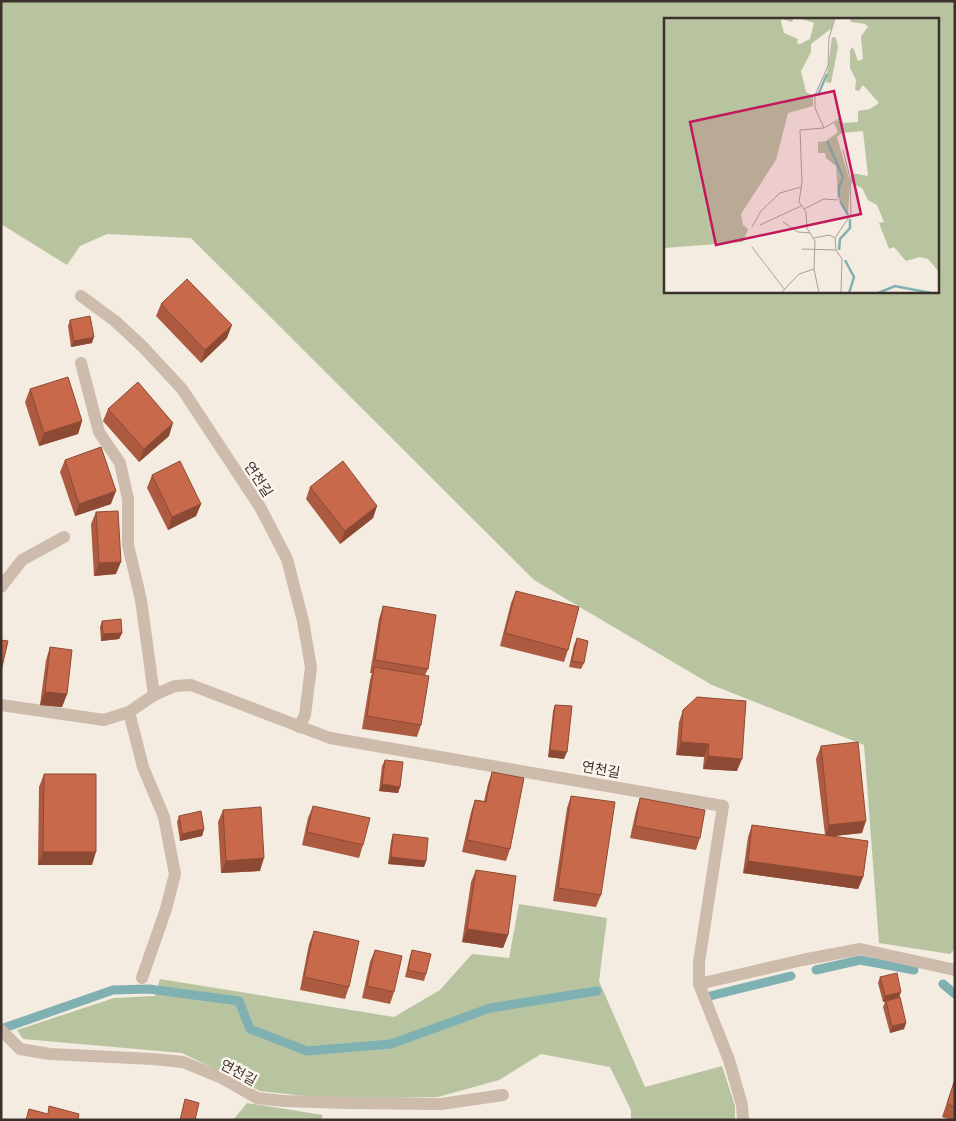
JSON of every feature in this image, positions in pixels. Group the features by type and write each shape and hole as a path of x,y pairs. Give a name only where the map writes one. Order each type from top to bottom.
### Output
{"street":[{"name":"연천길","path":"82,296 115,321 182,389 260,507 287,560 303,621 311,667 304,715 299,727"},
{"path":"81,363 99,432 120,463 128,500 128,545 141,600 154,694"},
{"path":"1,587 22,560 64,536"},
{"name":"연천길","path":"1,705 104,720 128,712 154,694 175,686 191,686 330,738 723,806 699,962 699,984 729,1060 742,1105 743,1120"},
{"path":"128,712 143,768 164,817 174,874 166,910 142,978"},
{"path":"699,984 802,960 860,949 955,970"},
{"name":"연천길","path":"5,1034 20,1049 50,1054 183,1062 222,1078 257,1098 338,1103 441,1104 502,1095"}],"green space":[{"path":"1,1 955,1 955,949 950,954 879,943 864,745 712,685 534,580 191,238 107,234 80,246 67,265 1,224"},
{"path":"519,904 607,918 599,981 645,1087 722,1066 735,1106 735,1120 631,1120 631,1110 610,1067 541,1054 499,1080 438,1097 332,1099 260,1091 182,1053 23,1039 17,1030 114,998 155,996 160,979 394,1017 440,990 472,954 509,958"},
{"path":"247,1103 323,1115 321,1120 233,1120"}],"building":[{"path":"187,279 232,325 205,350 161,304"},
{"path":"90,316 94,337 74,341 70,320"},
{"path":"68,377 82,421 44,433 30,389"},
{"path":"138,382 173,423 144,449 108,409"},
{"path":"101,447 116,491 79,504 65,460"},
{"path":"180,461 201,504 172,517 152,475"},
{"path":"343,461 377,506 345,531 310,487"},
{"path":"118,511 121,562 99,563 96,512"},
{"path":"516,591 579,607 568,650 505,633"},
{"path":"383,606 436,615 428,669 375,660"},
{"path":"121,619 122,633 103,634 102,621"},
{"path":"577,638 588,641 584,663 572,661"},
{"path":"1,640 8,641 1,671"},
{"path":"50,647 72,650 67,694 45,692"},
{"path":"374,667 429,676 421,725 367,716"},
{"path":"697,697 746,701 742,759 708,756 709,744 681,742 683,710"},
{"path":"555,705 572,706 567,752 550,750"},
{"path":"858,742 866,821 829,825 821,746"},
{"path":"385,760 403,762 400,787 382,784"},
{"path":"492,772 524,778 510,849 467,840 475,800 486,802"},
{"path":"44,774 96,774 96,852 43,852"},
{"path":"571,796 615,802 601,895 558,888"},
{"path":"640,798 705,810 700,838 635,826"},
{"path":"313,806 370,818 363,845 307,832"},
{"path":"261,807 264,858 226,861 223,810"},
{"path":"201,811 204,829 182,834 179,816"},
{"path":"752,825 868,841 863,877 748,861"},
{"path":"393,834 428,838 426,861 391,857"},
{"path":"476,870 516,876 508,935 467,929"},
{"path":"314,931 359,941 349,987 304,977"},
{"path":"375,950 402,956 394,992 367,986"},
{"path":"412,950 431,954 426,974 408,970"},
{"path":"897,973 901,992 885,996 880,977"},
{"path":"900,997 906,1023 892,1026 886,1001"},
{"path":"955,1079 955,1107 947,1104"},
{"path":"185,1099 199,1103 195,1120 180,1120"},
{"path":"49,1106 79,1114 78,1120 26,1120 29,1109 48,1114"}],"waterway":[{"path":"816,970 860,960 914,970"},
{"path":"710,996 791,976"},
{"path":"943,984 955,994"},
{"path":"1,1029 113,990 149,989 239,1001 250,1029 307,1051 391,1044 490,1008 597,991"}]}
